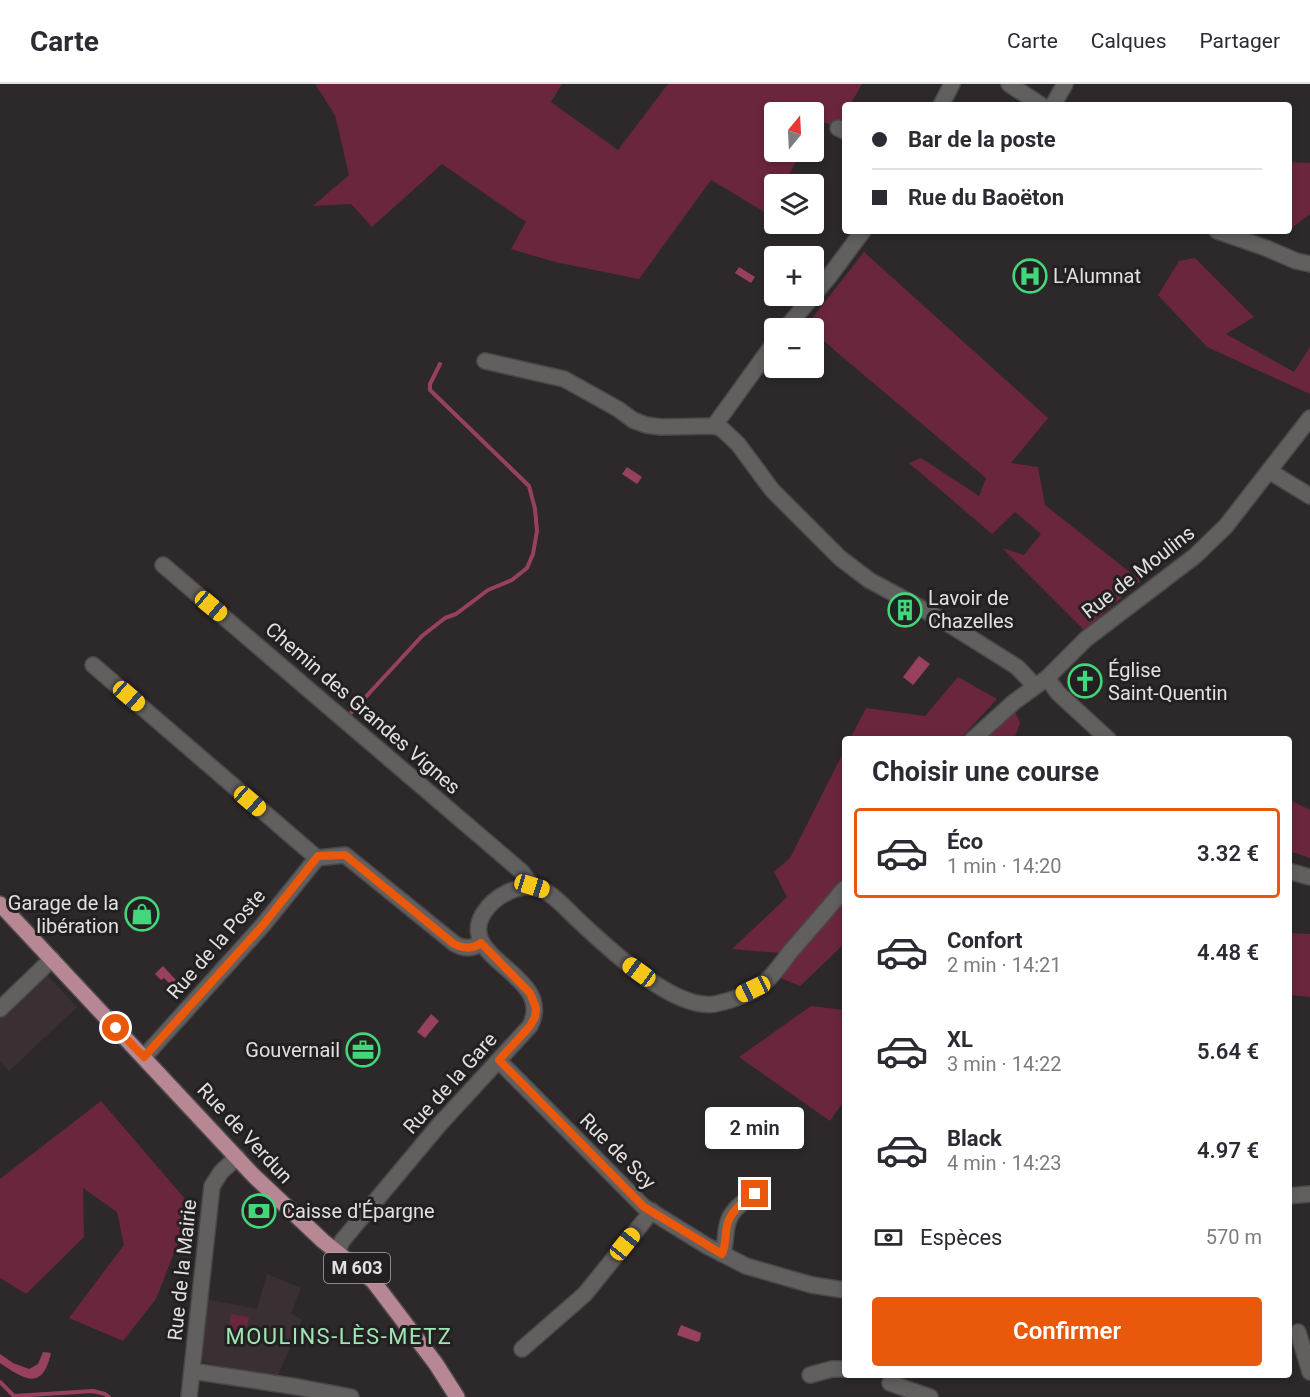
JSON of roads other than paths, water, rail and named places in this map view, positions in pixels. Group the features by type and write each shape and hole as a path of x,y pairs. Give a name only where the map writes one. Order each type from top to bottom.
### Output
{"main road":[{"name":"M 603","path":"0,904 144,1057"},
{"name":"Rue de Verdun","path":"144,1057 273,1194 373,1281 436,1364 457,1397"}],"street":[{"path":"943,102 952,84"},
{"path":"1009,84 1036,102"},
{"path":"1055,102 1065,84"},
{"path":"794,318 861,234"},
{"path":"1226,234 1296,261 1310,264"},
{"path":"714,426 764,357"},
{"path":"485,361 564,380 618,409 633,420 646,425 714,426 722,429 738,444 772,490 840,558 869,580 939,618 1058,693 1105,736"},
{"name":"Rue de Moulins","path":"977,736 1041,682 1086,639 1196,556 1226,526 1310,418"},
{"path":"1269,471 1310,496"},
{"name":"Chemin des Grandes Vignes","path":"163,565 522,872 532,886"},
{"path":"93,665 317,858 345,855 454,944 467,948 481,943 477,926 484,912 496,899 510,891 532,886 544,890 621,958 674,995 693,1003 713,1005 731,1000 765,982 842,891"},
{"name":"Rue de la Poste","path":"144,1057 263,925 317,858"},
{"name":"Rue de la Gare","path":"337,1252 342,1241 432,1132 530,1026 535,1017 536,1008 530,993 481,943"},
{"path":"0,1009 52,959"},
{"name":"Rue de Scy","path":"499,1060 636,1200 652,1212 585,1294 522,1349"},
{"name":"Rue de la Mairie","path":"189,1397 212,1186 221,1172 237,1157"},
{"path":"722,1254 725,1247 727,1223 739,1204 755,1194"},
{"path":"1292,1196 1310,1194"},
{"path":"652,1212 746,1266 803,1282 842,1290"},
{"path":"1299,1331 1310,1372"},
{"path":"810,1375 832,1369 842,1369"},
{"path":"192,1371 276,1390 351,1397"},
{"path":"889,1382 930,1397"}],"waterway":[{"path":"349,715 422,636 488,590 512,580 527,568 533,554 537,531 535,509 529,486 430,390 430,384 440,364"},
{"path":"0,1382 14,1396 93,1391 109,1397"}],"place":[{"name":"L'Alumnat","path":"1030,276"},
{"name":"Lavoir de Chazelles","path":"905,610"},
{"name":"Église Saint-Quentin","path":"1085,681"},
{"name":"Garage de la libération","path":"142,914"},
{"name":"Gouvernail","path":"363,1050"},
{"name":"Caisse d'Épargne","path":"259,1211"}],"district":[{"name":"MOULINS-LÈS-METZ","path":"339,1336"}]}
